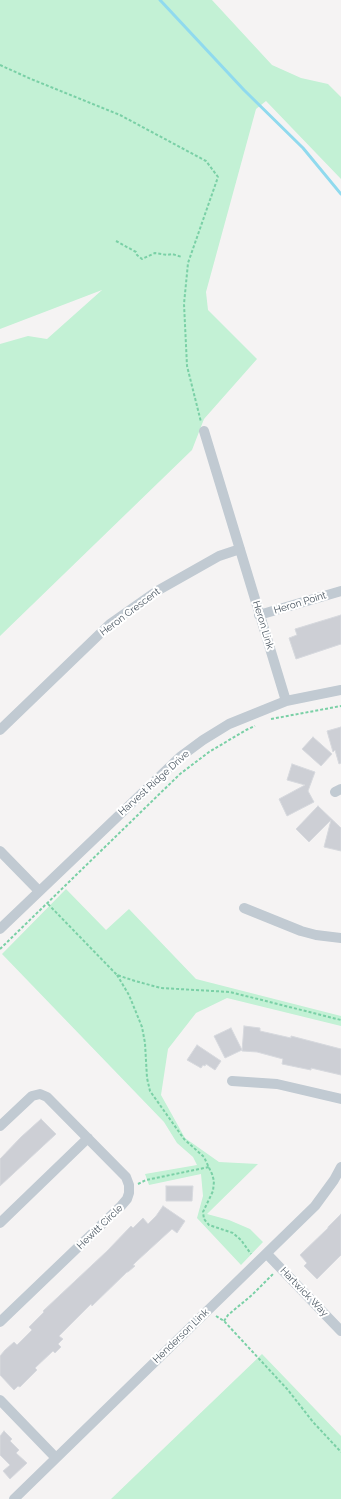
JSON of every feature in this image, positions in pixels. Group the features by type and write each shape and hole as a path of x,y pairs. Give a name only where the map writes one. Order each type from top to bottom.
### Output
{"street":[{"name":"Heron Link","path":"204,431 286,701"},
{"name":"Heron Crescent","path":"0,730 110,624 157,591 219,556 240,549"},
{"name":"Heron Point","path":"260,615 341,590"},
{"name":"Harvest Ridge Drive","path":"0,929 180,757 203,740 229,724 286,701 341,690"},
{"path":"0,851 39,891"},
{"path":"244,908 301,931 316,935 341,938"},
{"path":"232,1081 278,1084 341,1099"},
{"path":"0,1126 32,1096 40,1094 48,1097 126,1177 129,1188"},
{"path":"0,1223 88,1138"},
{"name":"Henderson Link","path":"14,1499 315,1206 334,1180 341,1167"},
{"name":"Hewitt Circle","path":"0,1322 121,1206 127,1199 129,1188"},
{"name":"Hartwick Way","path":"267,1254 341,1331"},
{"path":"0,1400 56,1458"}],"path":[{"path":"0,65 120,115 206,161 218,177 188,263 184,304 187,366 204,431"},
{"path":"116,240 136,252 142,259 155,253 167,255 172,254 182,257"},
{"path":"266,721 272,718 341,706"},
{"path":"0,949 180,774 209,752 259,724"},
{"path":"47,903 117,975 132,1002 142,1027 145,1044 147,1078 150,1091 184,1139 204,1157 209,1167 214,1181 214,1186 203,1212 204,1218 209,1225 233,1233 241,1240 252,1255"},
{"path":"117,975 135,982 161,988 230,992 341,1020"},
{"path":"129,1188 146,1180 209,1167"},
{"path":"224,1321 233,1310 252,1295 274,1273"},
{"path":"206,1312 224,1321 288,1390 313,1422 341,1452"}],"green space":[{"path":"0,0 212,0 272,65 301,78 328,84 341,97 341,179 266,101 256,109 206,292 208,310 257,359 204,419 192,450 0,636 0,344 28,336 47,339 102,290 0,329"},
{"path":"66,889 106,930 129,909 196,979 341,1016 341,1026 227,998 196,1013 168,1049 161,1095 185,1138 219,1162 258,1164 207,1214 229,1220 250,1229 263,1242 241,1265 197,1218 203,1196 201,1174 149,1185 145,1174 197,1165 193,1157 177,1143 164,1122 2,954"},
{"path":"262,1354 341,1436 341,1499 111,1499"}],"building":[{"path":"341,615 341,644 296,659 289,638 297,635 295,629"},
{"path":"341,727 341,763 339,764 335,750 333,752 327,731"},
{"path":"313,737 332,754 321,766 302,749"},
{"path":"292,764 315,772 308,791 314,802 287,816 279,799 305,785 287,780"},
{"path":"318,806 341,828 341,851 324,847 331,820 309,842 296,829"},
{"path":"244,1026 260,1028 260,1031 291,1038 291,1036 341,1049 341,1075 311,1068 311,1070 282,1064 283,1059 257,1052 242,1051"},
{"path":"231,1028 242,1050 225,1058 214,1036"},
{"path":"197,1045 221,1061 215,1070 206,1064 201,1068 187,1060"},
{"path":"41,1119 56,1134 0,1186 0,1159"},
{"path":"166,1186 193,1186 192,1201 166,1201"},
{"path":"163,1206 185,1221 177,1233 172,1229 137,1261 133,1265 135,1266 92,1306 91,1304 59,1336 63,1339 58,1344 61,1347 55,1353 53,1351 35,1368 37,1370 20,1387 18,1386 14,1390 0,1375 0,1356 14,1342 17,1345 32,1330 29,1327 44,1312 43,1311 107,1251 131,1226 133,1228 143,1218 148,1224"},
{"path":"341,1214 341,1255 317,1279 304,1266 307,1263 300,1255"},
{"path":"4,1431 12,1439 10,1441 19,1450 16,1453 27,1463 10,1479 3,1471 10,1465 0,1455 0,1436"}],"waterway":[{"path":"160,0 244,90 303,148 341,194"}]}
